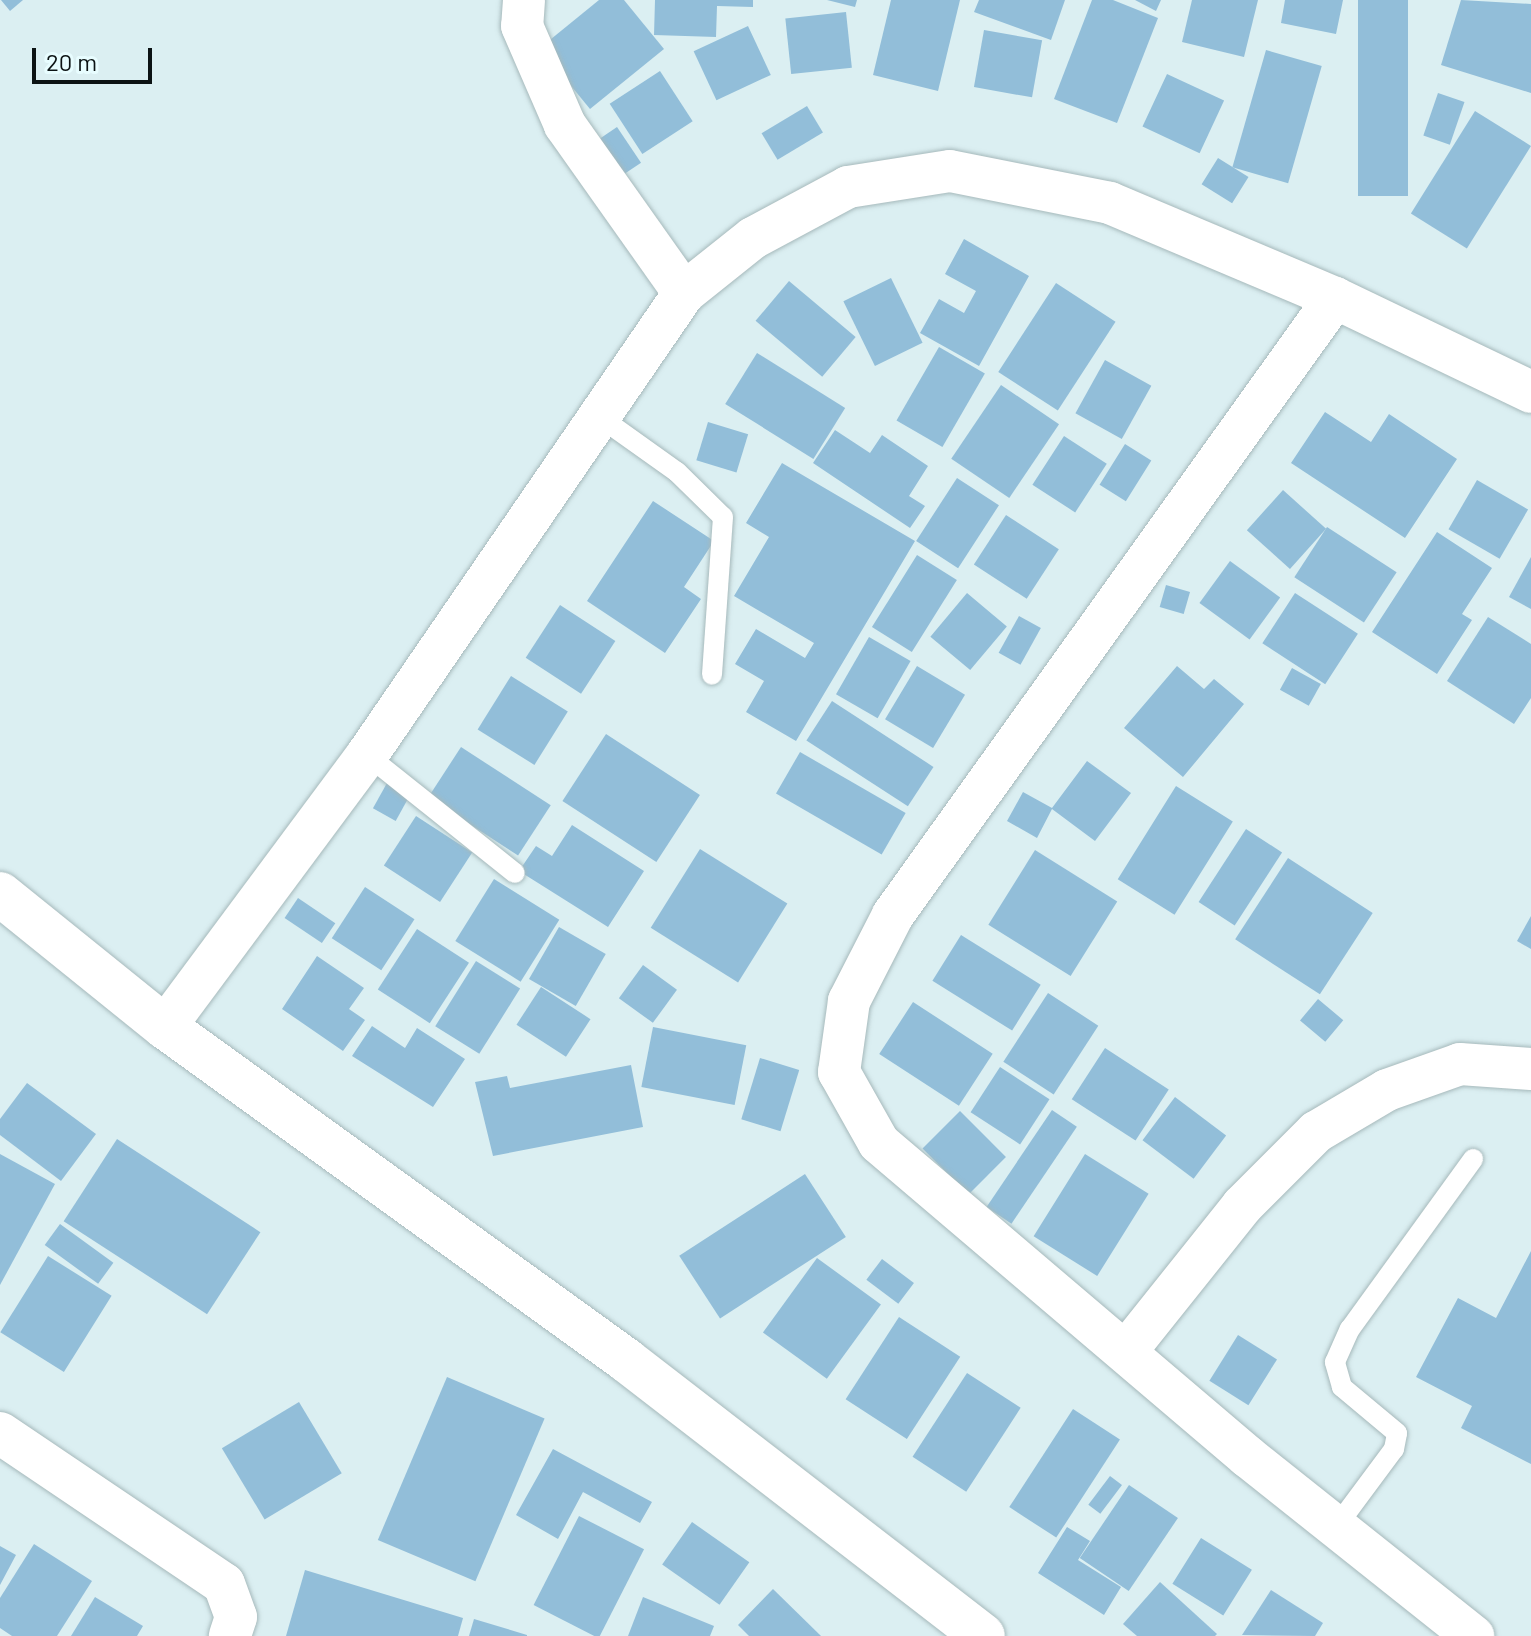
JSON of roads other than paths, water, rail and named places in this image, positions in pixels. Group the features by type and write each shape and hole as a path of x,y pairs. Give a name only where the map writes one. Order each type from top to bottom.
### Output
{"main road":[{"path":"0,894 165,1027 626,1360 983,1636"}],"street":[{"path":"524,0 522,26 565,125 684,293"},
{"path":"165,1027 367,755 597,415 684,293 753,238 848,187 950,171 1110,203 1335,298 1531,392"},
{"path":"1335,298 893,915 849,1001 839,1072 879,1143 1128,1349 1336,1527 1473,1636"},
{"path":"1128,1349 1242,1206 1316,1132 1387,1090 1460,1064 1531,1069"},
{"path":"0,1433 224,1584 236,1617 230,1636"}],"lane":[{"path":"597,415 677,472 723,517 712,675"},
{"path":"367,755 515,873"},
{"path":"1336,1527 1394,1449 1397,1433 1342,1387 1335,1362 1350,1329 1473,1159"}]}
